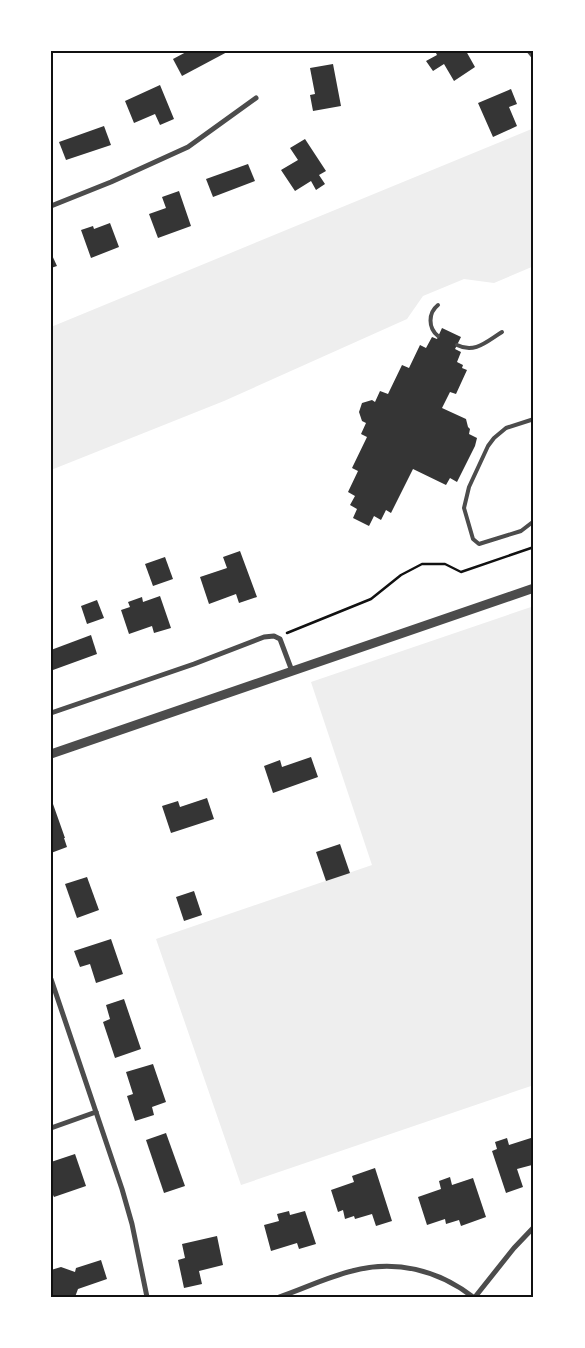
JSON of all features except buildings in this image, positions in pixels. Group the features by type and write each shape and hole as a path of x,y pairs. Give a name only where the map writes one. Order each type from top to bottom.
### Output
{"street":[{"path":"529,51 534,57"},
{"path":"51,206 111,182 188,147 256,98"},
{"path":"51,754 534,588"},
{"path":"51,713 194,664 264,637 280,639 292,672"},
{"path":"51,979 132,1224 147,1297"},
{"path":"51,1128 96,1112"},
{"path":"279,1297 351,1271 373,1266 392,1266 416,1269 439,1277 458,1286 474,1297 514,1248 534,1227"}],"lane":[{"path":"438,305 433,311 430,324 434,333 438,336"},
{"path":"457,345 466,349 474,348 502,332"},
{"path":"534,419 506,428 494,438 488,446 466,495 464,508 473,539 479,544 521,531 534,521"}],"path":[{"path":"276,637 370,599 401,575 422,564 445,564 462,572 534,547"}],"shaded area":[{"path":"534,128 534,266 494,283 464,279 423,296 407,319 224,401 51,470 51,327"},
{"path":"534,606 534,1085 241,1185 156,939 372,865 311,682"}]}
